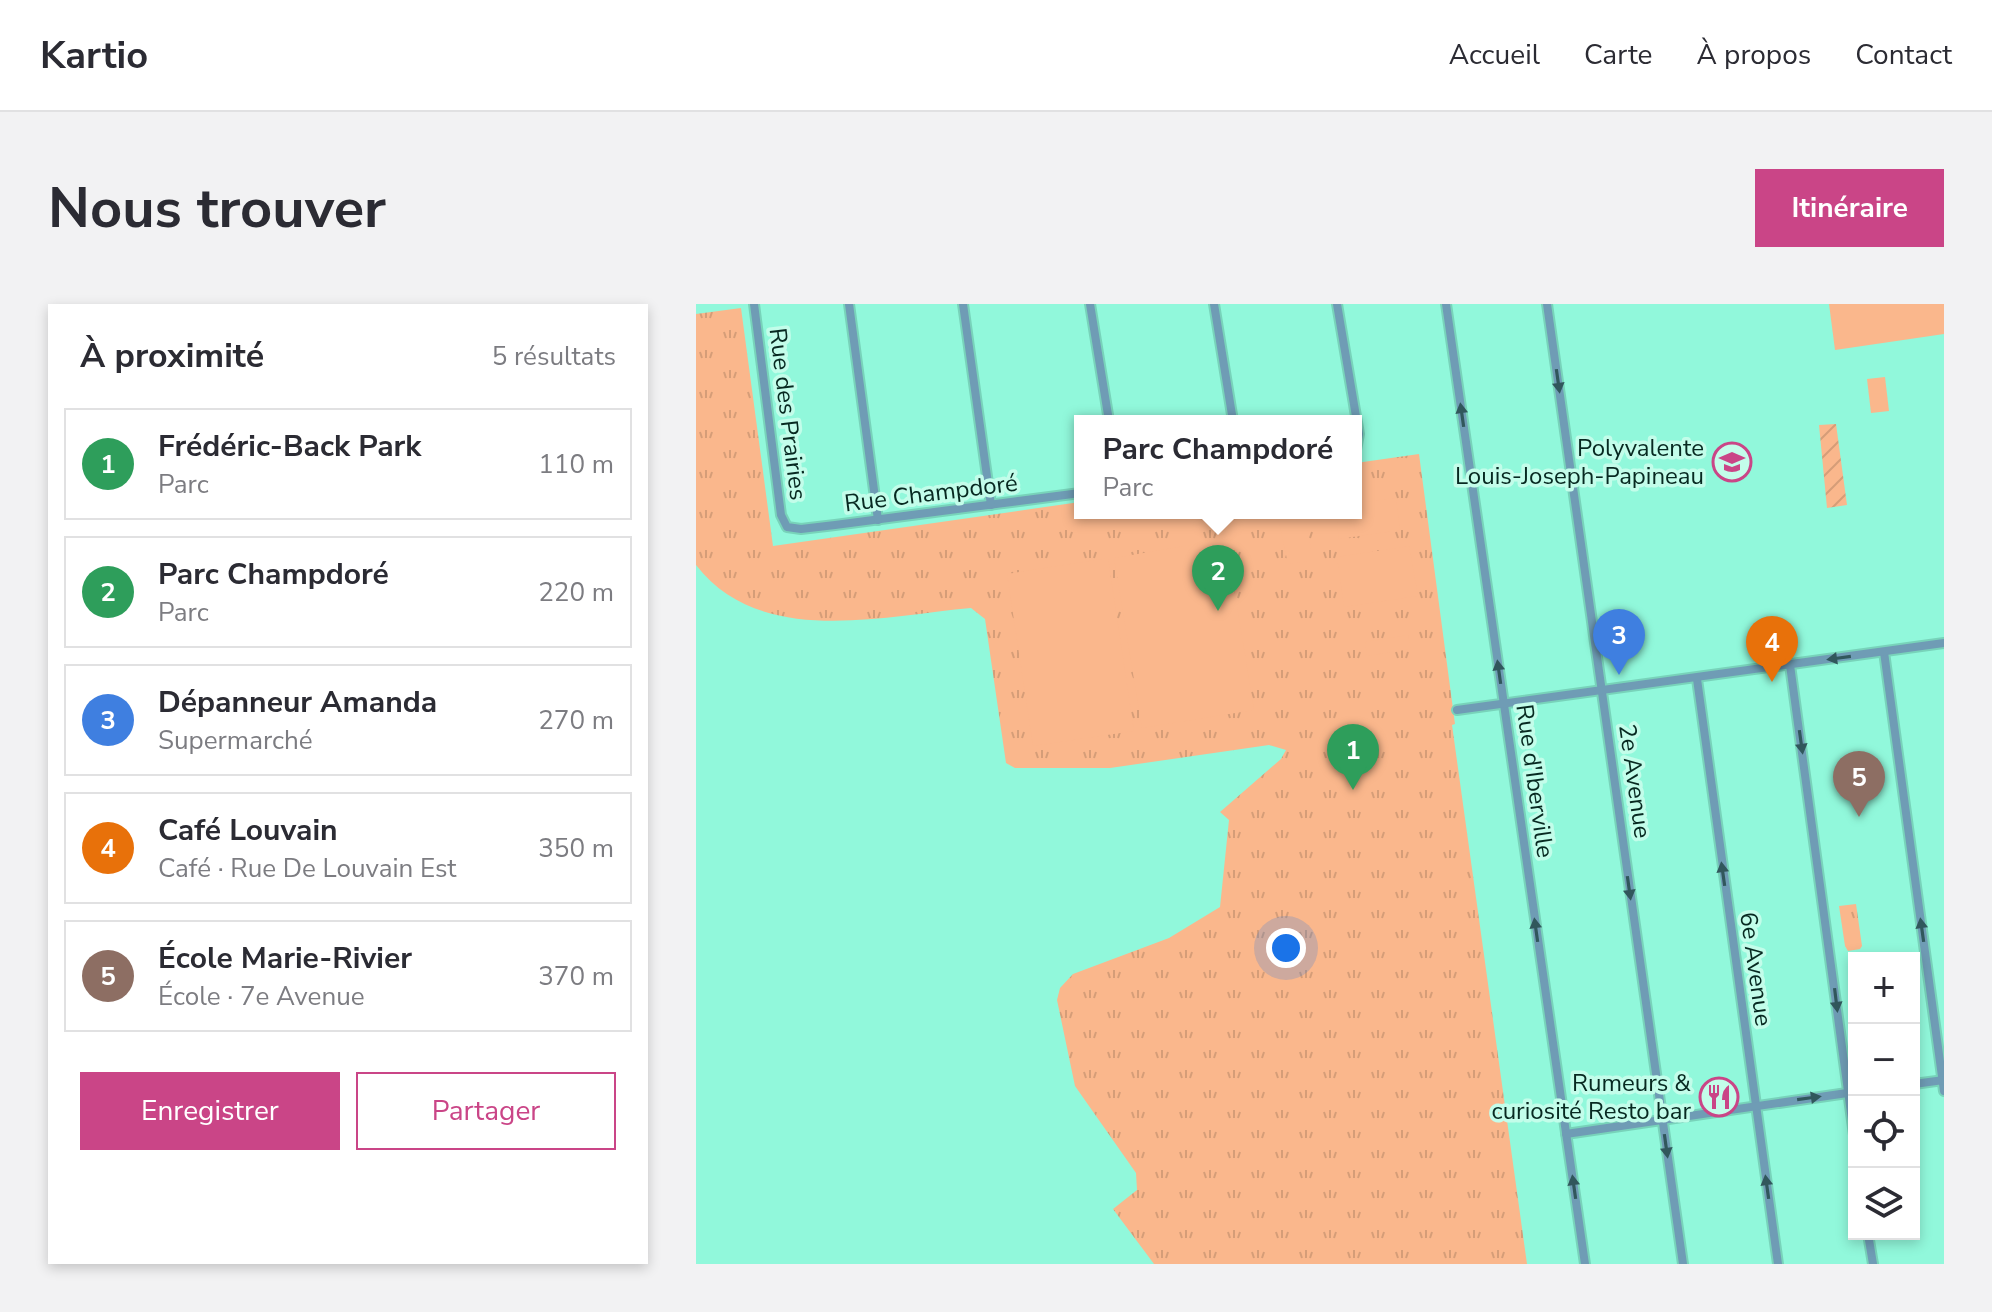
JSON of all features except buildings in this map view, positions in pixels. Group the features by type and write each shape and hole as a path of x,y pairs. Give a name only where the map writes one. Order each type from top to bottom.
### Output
{"street":[{"name":"Rue des Prairies","path":"754,304 781,515 787,527"},
{"path":"849,304 878,520"},
{"path":"963,304 991,505"},
{"path":"1090,304 1108,415"},
{"path":"1214,304 1232,415"},
{"path":"1340,304 1356,415"},
{"name":"Rue d'Iberville","path":"1446,304 1585,1264"},
{"name":"2e Avenue","path":"1547,304 1683,1264"},
{"name":"Rue Champdoré","path":"787,527 801,529 1074,494"},
{"path":"1457,710 1944,643"},
{"path":"1884,652 1944,1091"},
{"path":"1790,665 1848,1071"},
{"name":"6e Avenue","path":"1697,679 1778,1264"},
{"path":"1920,1083 1943,1080"},
{"path":"1566,1134 1848,1092"},
{"path":"1869,1240 1873,1264"}],"green space":[{"path":"1829,304 1944,304 1944,334 1835,350"},
{"path":"741,308 773,546 1074,503 1074,519 1362,519 1362,462 1419,454 1455,724 1452,725 1527,1264 1154,1264 1113,1209 1137,1190 1136,1173 1075,1086 1057,1000 1060,988 1073,974 1169,938 1220,907 1229,820 1220,812 1281,759 1286,750 1269,745 1110,768 1015,768 1006,763 985,619 971,608 824,621 788,617 753,608 723,591 696,565 696,314"},
{"path":"1885,377 1889,411 1871,413 1867,379"},
{"path":"1836,424 1847,505 1827,508 1819,425"},
{"path":"1396,498 1400,530 1339,539 1337,519 1362,519 1362,502"},
{"path":"1278,519 1306,519 1311,549 1309,561 1288,564"},
{"path":"1226,539 1254,710 1142,728 1114,558"},
{"path":"1409,546 1418,596 1344,607 1337,557"},
{"path":"1108,558 1134,731 1033,746 1007,574"},
{"path":"1408,635 1411,649 1367,656 1365,642"},
{"path":"1856,904 1862,946 1848,951 1839,906"}],"place":[{"name":"Polyvalente Louis-Joseph-Papineau","path":"1732,462"},
{"name":"Parc Champdoré","path":"1218,611"},
{"name":"Dépanneur Amanda","path":"1619,675"},
{"name":"Café Louvain","path":"1772,682"},
{"name":"Frédéric-Back Park","path":"1353,790"},
{"name":"École Marie-Rivier","path":"1859,817"},
{"name":"Rumeurs & curiosité Resto bar","path":"1719,1097"}]}
